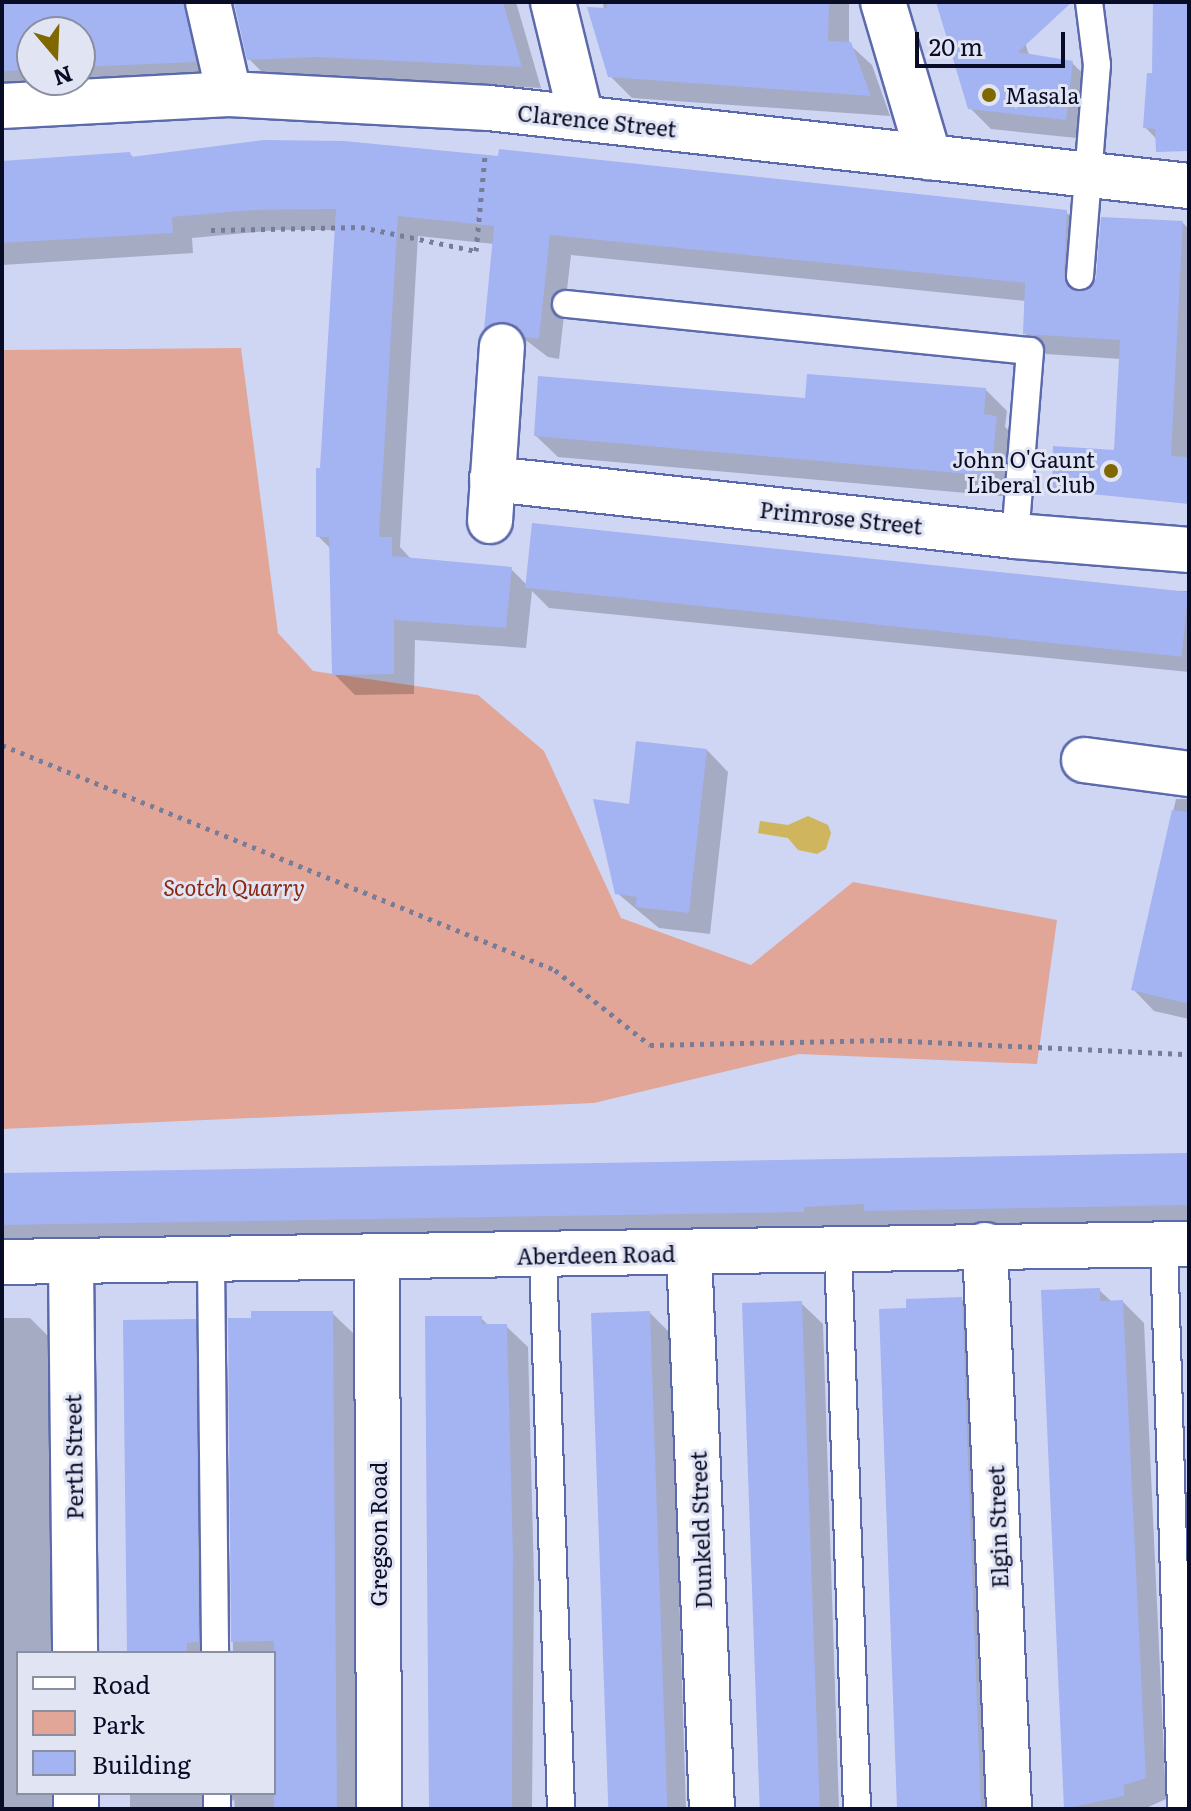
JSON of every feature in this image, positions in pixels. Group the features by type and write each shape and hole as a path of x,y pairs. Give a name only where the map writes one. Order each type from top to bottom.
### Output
{"street":[{"path":"208,2 229,94"},
{"path":"553,2 581,117"},
{"path":"883,2 929,157"},
{"name":"Clarence Street","path":"2,106 229,94 489,108 1189,186"},
{"name":"Primrose Street","path":"502,346 491,500 1189,550"},
{"path":"1084,760 1189,774"},
{"name":"Aberdeen Road","path":"2,1262 1176,1244"},
{"name":"Elgin Street","path":"985,1245 1009,1809"},
{"name":"Dunkeld Street","path":"689,1252 712,1809"},
{"name":"Gregson Road","path":"377,1258 379,1809"},
{"name":"Perth Street","path":"71,1262 75,1651"}],"lane":[{"path":"1080,276 1085,176 1097,65 1089,2"},
{"path":"566,304 1030,351 1015,536"},
{"path":"1176,1244 1181,1809"},
{"path":"838,1248 857,1809"},
{"path":"543,1255 561,1809"},
{"path":"211,1261 215,1651"}],"path":[{"path":"211,230 361,227 476,251 489,108"},
{"path":"2,745 555,970 650,1045 888,1040 1189,1054"}],"green space":[{"name":"Scotch Quarry","path":"241,348 278,633 313,671 478,695 544,751 621,918 751,965 853,882 1057,920 1037,1064 799,1054 594,1103 2,1129 2,350"}],"shaded area":[{"path":"808,816 828,825 831,833 826,849 817,854 798,850 788,838 758,833 760,821 788,825"}],"building":[{"path":"2,2 184,2 196,62 96,66 96,16 16,16 16,71 2,71"},
{"path":"234,2 503,2 522,67 317,57 247,60"},
{"path":"607,2 829,2 828,41 851,42 871,96 608,77 587,7 607,8"},
{"path":"936,2 1072,2 1018,52 1073,61 1066,120 968,109"},
{"path":"1153,2 1189,2 1189,151 1156,152 1155,129 1143,128 1147,73 1152,73"},
{"path":"263,140 344,141 498,156 499,149 1067,210 1064,276 1066,284 1078,292 1088,290 1096,278 1101,217 1183,221 1171,456 1189,457 1189,504 1052,490 1053,446 1114,450 1120,340 1023,334 1025,283 550,235 539,339 525,337 517,326 504,321 492,323 484,330 494,226 398,216 379,537 392,537 392,556 512,567 506,628 394,620 394,674 332,675 329,537 316,537 316,468 320,468 336,209 255,210 172,217 173,233 2,243 2,161 130,152 131,157"},
{"path":"807,374 986,388 984,414 997,416 991,476 534,436 538,376 805,398"},
{"path":"532,523 1188,592 1182,657 525,588"},
{"path":"636,741 707,749 689,913 635,907 637,897 615,894 593,799 629,804"},
{"path":"1172,810 1189,812 1189,1004 1131,990"},
{"path":"1189,1153 1189,1205 864,1211 864,1204 804,1207 804,1212 2,1225 2,1173"},
{"path":"1100,1288 1100,1301 1123,1300 1146,1778 1124,1785 1124,1796 1064,1809 1041,1290"},
{"path":"962,1297 981,1809 897,1808 879,1309 906,1308 906,1299"},
{"path":"802,1301 820,1809 760,1809 742,1303"},
{"path":"251,1311 333,1311 337,1809 274,1809 274,1641 231,1642 228,1318 251,1318"},
{"path":"650,1311 667,1809 608,1809 591,1313"},
{"path":"425,1316 482,1316 482,1324 507,1324 513,1555 512,1809 429,1809"},
{"path":"196,1319 199,1642 187,1643 187,1651 127,1651 123,1320"}],"place":[{"name":"Masala","path":"989,95"},
{"name":"John O'Gaunt Liberal Club","path":"1111,471"}]}
